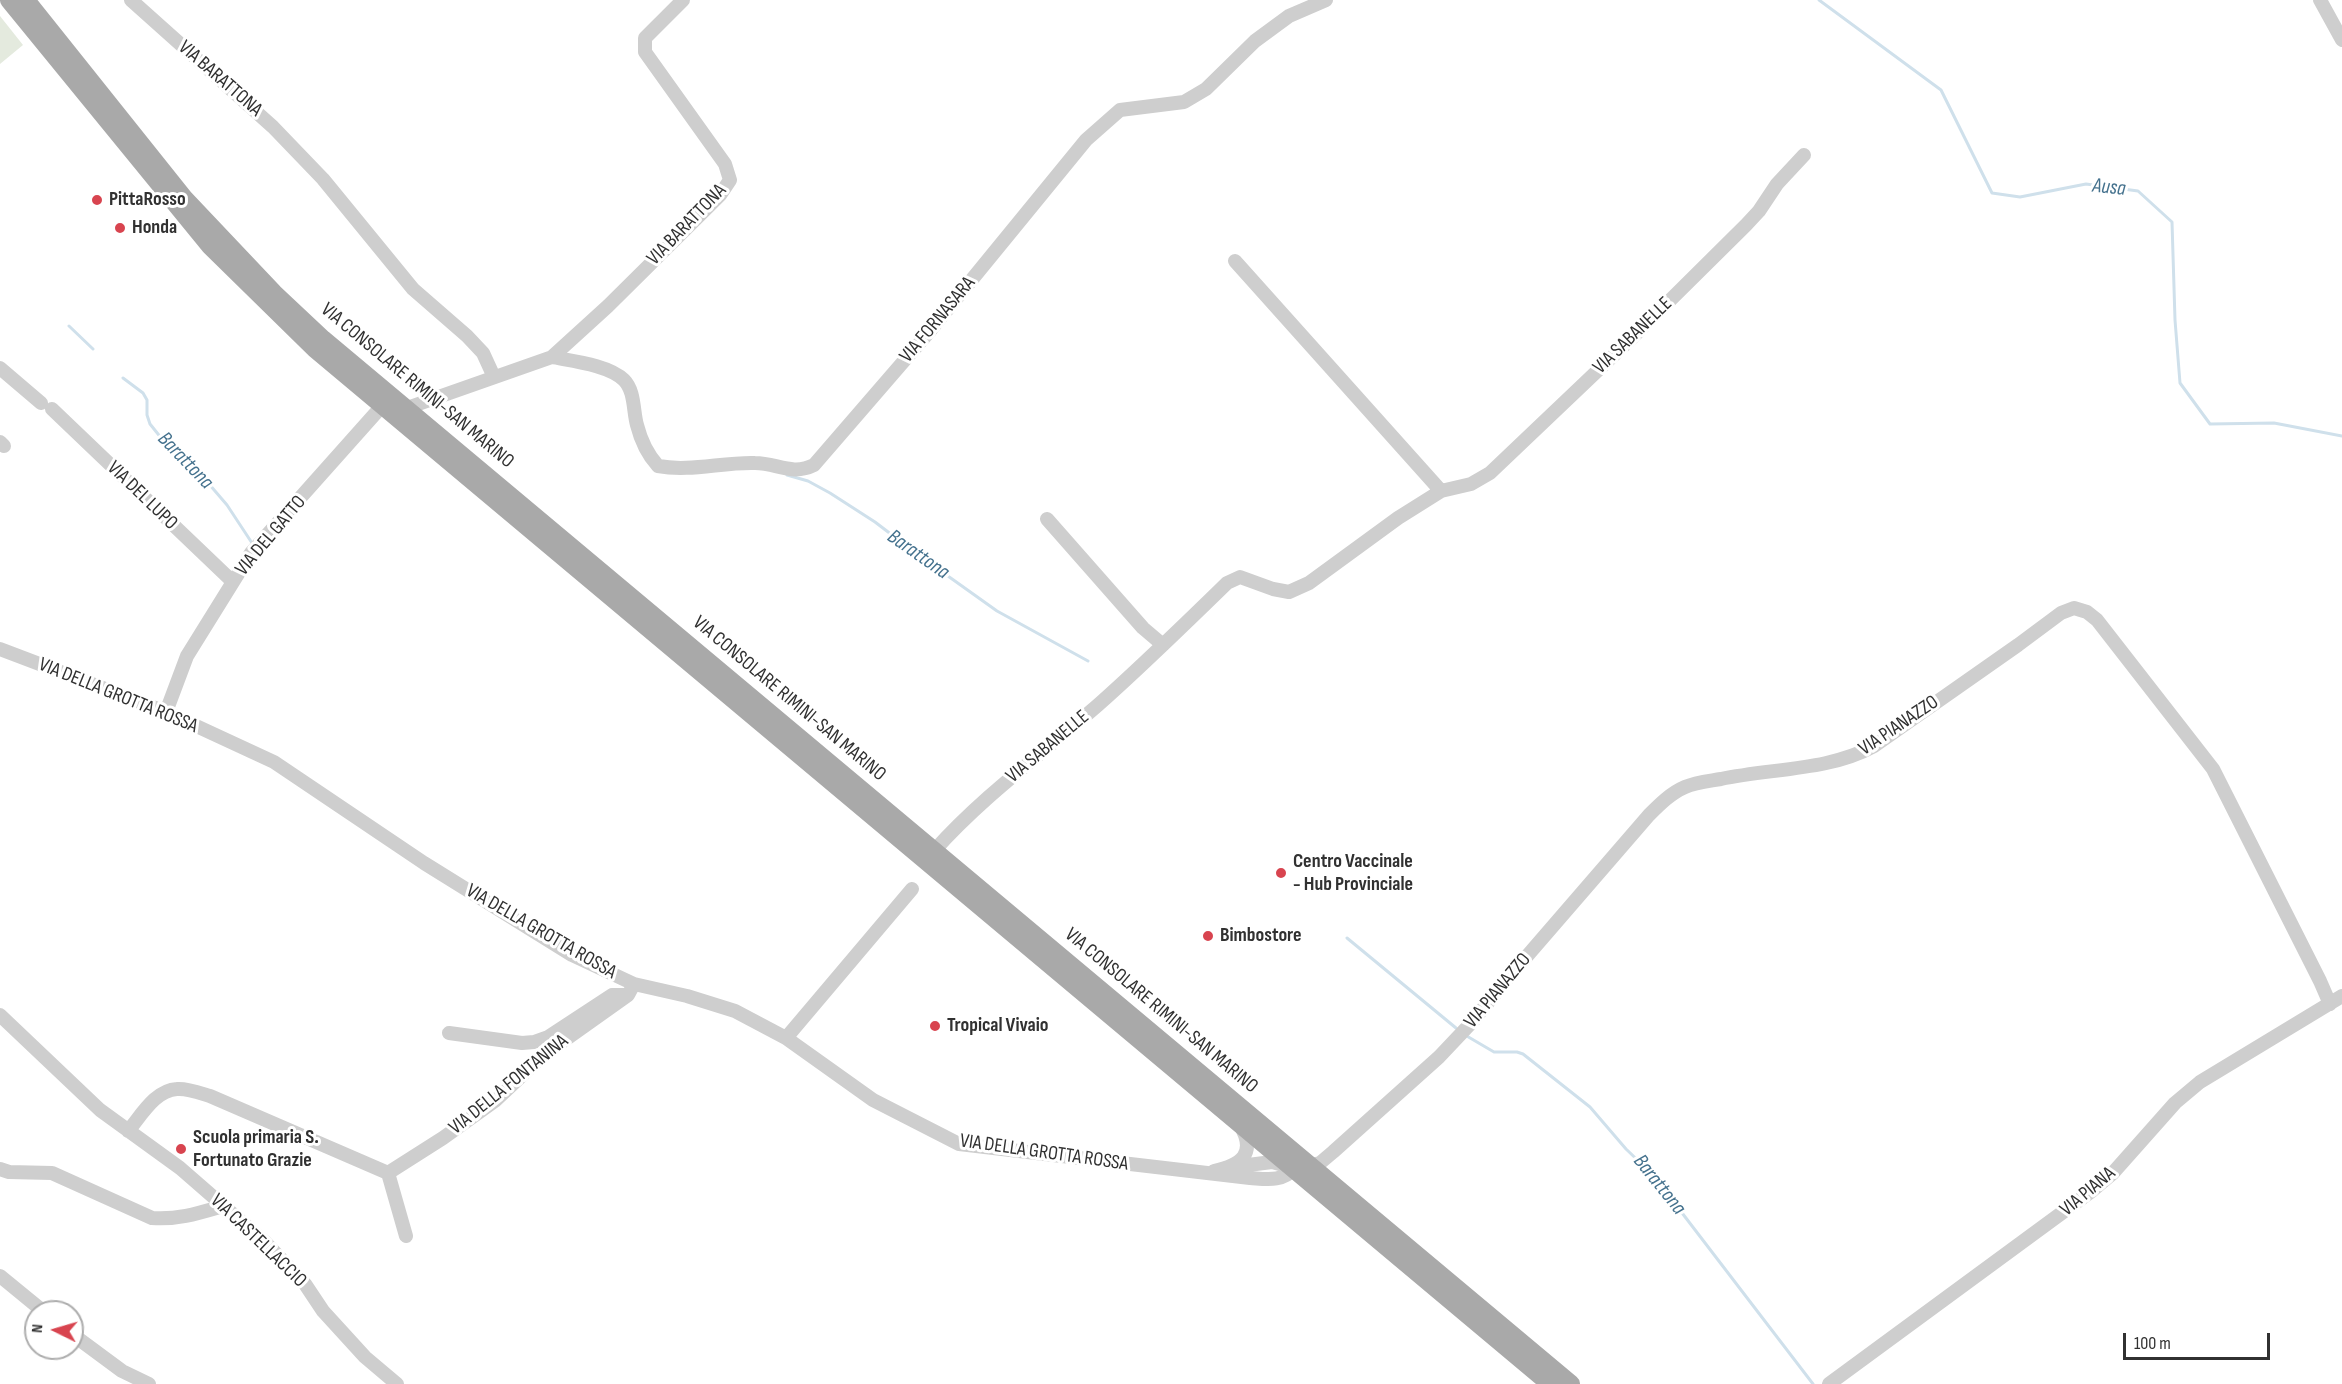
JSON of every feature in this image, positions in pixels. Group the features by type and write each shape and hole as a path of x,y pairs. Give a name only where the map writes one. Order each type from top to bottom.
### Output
{"main road":[{"name":"VIA CONSOLARE RIMINI-SAN MARINO","path":"9,0 176,208 210,246 315,350 1238,1122 1303,1168 1571,1384"},
{"name":"VIA CONSOLARE RIMINI-SAN MARINO","path":"26,0 178,190 274,293 323,339 934,851 1550,1384"}],"street":[{"name":"VIA BARATTONA","path":"131,0 273,127 323,179 413,289 483,353 494,377"},
{"name":"VIA BARATTONA","path":"407,408 552,357 624,291 720,195 730,180 725,164 645,52 645,38 683,0"},
{"name":"VIA FORNASARA","path":"552,357 605,369 624,380 633,401 636,423 646,453 658,466 676,469 756,462 803,470 814,465 929,333 1086,140 1120,110 1184,102 1206,89 1255,41 1289,16 1326,0"},
{"path":"2320,0 2342,40"},
{"name":"VIA SABANELLE","path":"934,851 994,792 1098,705 1227,583 1240,577 1250,579 1273,590 1289,592 1309,583 1398,518 1441,491 1471,484 1490,473 1746,225 1777,184 1804,155"},
{"path":"1235,261 1441,491"},
{"name":"VIA DEL LUPO","path":"0,368 46,406 233,582"},
{"path":"382,406 407,408"},
{"name":"VIA DEL GATTO","path":"166,712 187,656 251,553 293,509 382,406"},
{"path":"1047,519 1143,628 1163,645"},
{"name":"VIA PIANAZZO","path":"1303,1168 1333,1152 1439,1057 1465,1030 1649,815 1670,795 1698,783 1829,762 1857,755 1874,746 2061,613 2073,608 2087,612 2097,620 2213,769 2330,1004"},
{"name":"VIA DELLA GROTTA ROSSA","path":"0,649 166,712 274,762 424,863 533,932 631,990 687,996 735,1011 786,1038 873,1100 959,1144 1223,1176 1277,1179 1303,1168"},
{"path":"786,1038 912,889"},
{"name":"VIA DELLA FONTANINA","path":"449,1033 522,1043 534,1042 548,1037 612,995 631,990"},
{"name":"VIA DELLA FONTANINA","path":"388,1173 443,1138 487,1106 545,1054 631,990"},
{"name":"VIA PIANA","path":"1829,1384 2093,1190 2112,1174 2175,1103 2200,1082 2342,996"},
{"name":"VIA CASTELLACCIO","path":"0,1015 69,1082 128,1131 180,1168 265,1242 305,1284 323,1311 364,1357 397,1384"},
{"path":"128,1131 158,1096 167,1091 179,1088 210,1096 388,1173 406,1236"},
{"path":"1232,1167 1245,1153 1247,1142 1238,1122"},
{"path":"0,1157 5,1171 52,1173 62,1176 152,1218 168,1219 196,1215 223,1206"},
{"name":"VIA DELLA GROTTA ROSSA","path":"1206,1173 1272,1161 1303,1168"},
{"path":"0,1276 29,1300"},
{"path":"84,1343 122,1371 149,1384"}],"shaded area":[{"path":"0,16 23,45 0,64"}],"waterway":[{"name":"Ausa","path":"1819,0 1941,90 1992,193 2020,197 2086,184 2138,191 2172,222 2175,320 2180,383 2210,424 2274,423 2342,436"},
{"name":"Barattona","path":"69,326 93,349"},
{"name":"Barattona","path":"123,378 143,393 147,400 147,415 150,424 162,439 203,477 227,505 252,543"},
{"name":"Barattona","path":"787,475 808,481 830,493 875,522 997,611 1088,661"},
{"name":"Barattona","path":"1347,938 1456,1028"},
{"name":"Barattona","path":"1465,1035 1494,1052 1523,1054 1590,1107 1626,1149 1653,1175 1813,1384"}],"place":[{"name":"PittaRosso","path":"97,200"},
{"name":"Honda","path":"120,228"},
{"name":"Centro Vaccinale - Hub Provinciale","path":"1281,873"},
{"name":"Bimbostore","path":"1208,936"},
{"name":"Tropical Vivaio","path":"935,1026"},
{"name":"Scuola primaria S. Fortunato Grazie","path":"181,1149"}]}
